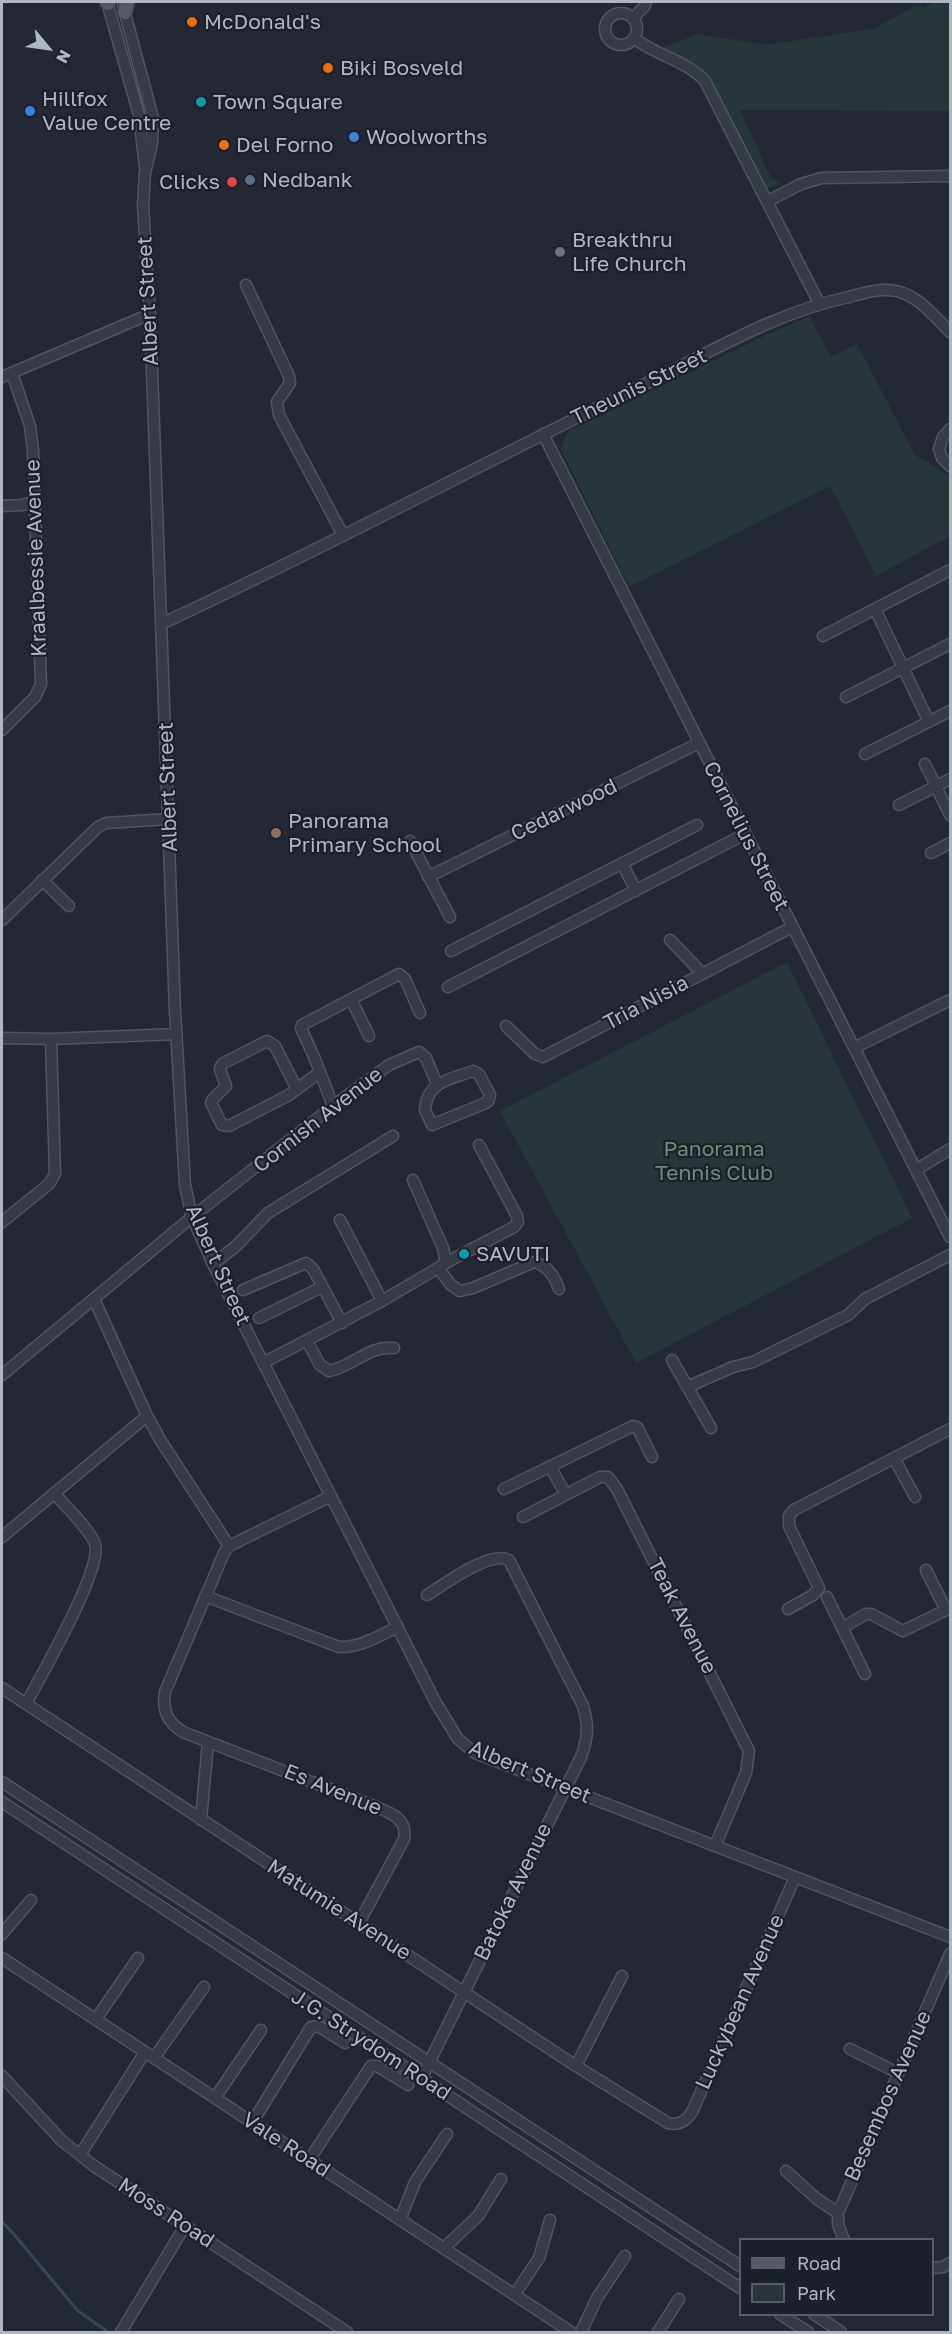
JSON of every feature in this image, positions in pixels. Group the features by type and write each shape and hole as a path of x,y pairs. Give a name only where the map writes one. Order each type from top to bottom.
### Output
{"street":[{"path":"633,18 646,2"},
{"name":"Albert Street","path":"116,4 153,118 152,143 145,173"},
{"name":"Albert Street","path":"116,4 139,115 145,173 143,206 150,314 177,1034 185,1185 192,1217 213,1264 442,1714 464,1746 475,1753 564,1788 951,1937"},
{"path":"625,13 633,18 637,28 634,38 626,44 617,44 609,39 605,30 608,20 615,14 625,13"},
{"path":"634,38 650,49 692,69 705,81 819,303"},
{"path":"768,201 801,184 822,178 951,176"},
{"path":"246,285 290,376 290,382 277,402 279,415 343,535"},
{"name":"Theunis Street","path":"161,624 781,317 819,303 875,291 902,292 922,304 951,332"},
{"path":"7,375 150,314"},
{"name":"Kraalbessie Avenue","path":"2,730 35,697 41,684 35,501 30,426 7,375"},
{"path":"951,429 943,437 939,449 942,458 951,466"},
{"name":"Cornelius Street","path":"543,434 916,1170 946,1216 951,1237"},
{"path":"2,506 23,505 35,501"},
{"path":"822,636 951,570"},
{"path":"875,609 929,722"},
{"path":"846,697 951,644"},
{"path":"865,754 951,711"},
{"name":"Cedarwood","path":"428,877 699,743"},
{"path":"925,764 951,815"},
{"path":"899,805 951,778"},
{"path":"2,920 102,825 170,819"},
{"path":"451,951 697,825"},
{"path":"448,987 745,834"},
{"path":"410,841 450,917"},
{"path":"931,853 951,843"},
{"path":"622,863 636,891"},
{"path":"42,880 69,906"},
{"name":"Tria Nisia","path":"506,1026 535,1054 543,1057 792,927"},
{"path":"670,940 702,973"},
{"path":"333,1106 301,1026 399,974 405,979 420,1013"},
{"path":"351,999 369,1036"},
{"path":"854,1048 951,1000"},
{"path":"2,1038 51,1039 177,1034"},
{"path":"2,1222 49,1184 55,1174 51,1039"},
{"path":"297,1089 275,1046 267,1041 222,1064 220,1069 226,1086 212,1103 222,1125 229,1126 297,1089 320,1072"},
{"name":"Cornish Avenue","path":"2,1375 192,1217 375,1074 416,1052 426,1058 437,1084"},
{"path":"476,1071 480,1074 490,1098 488,1102 433,1126 425,1107 429,1094 437,1084 476,1071"},
{"path":"213,1264 235,1247 268,1213 393,1136"},
{"path":"263,1362 382,1302 508,1231 518,1222 517,1216 479,1145"},
{"path":"916,1170 951,1149"},
{"path":"413,1180 443,1248 451,1285 460,1291 473,1288 534,1262 551,1272 559,1289"},
{"path":"340,1220 382,1302"},
{"path":"687,1387 733,1367 753,1362 848,1315 865,1299 951,1255"},
{"path":"243,1290 306,1263 312,1267 342,1323"},
{"path":"259,1318 322,1287"},
{"path":"94,1299 147,1416 175,1466 229,1546"},
{"path":"307,1341 320,1365 328,1371 340,1368 379,1348 394,1348"},
{"path":"672,1360 711,1428"},
{"path":"2,1537 147,1416"},
{"path":"504,1489 633,1426 637,1427 652,1456"},
{"path":"788,1609 813,1595 819,1588 789,1526 789,1516 794,1510 951,1429"},
{"path":"894,1458 915,1497"},
{"path":"550,1466 566,1495"},
{"name":"Teak Avenue","path":"523,1517 606,1476 614,1484 747,1744 749,1758 746,1773 715,1846"},
{"path":"26,1704 88,1580 96,1555 96,1547 90,1535 54,1493"},
{"path":"331,1496 229,1546 215,1568 204,1596 339,1647 356,1646 398,1627"},
{"name":"Batoka Avenue","path":"421,2079 585,1746 588,1734 587,1720 569,1677 512,1563 504,1557 487,1560 427,1595"},
{"path":"842,1628 866,1614 871,1614 898,1629 908,1631 948,1609 926,1570"},
{"name":"Es Avenue","path":"204,1596 165,1692 164,1711 177,1729 374,1806 401,1820 405,1826 404,1839 359,1923"},
{"path":"827,1597 865,1674"},
{"name":"Matumie Avenue","path":"2,1688 663,2122 673,2125 680,2123"},
{"path":"201,1820 208,1742"},
{"name":"J.G. Strydom Road","path":"2,1782 739,2265"},
{"name":"J.G. Strydom Road","path":"2,1802 739,2287"},
{"name":"Luckybean Avenue","path":"680,2123 692,2112 795,1877"},
{"path":"2,1934 31,1900"},
{"name":"Besembos Avenue","path":"838,2213 951,1954"},
{"name":"Vale Road","path":"2,1958 571,2332"},
{"path":"96,2019 138,1958"},
{"path":"576,2066 622,1976"},
{"path":"80,2155 149,2055 204,1987"},
{"path":"252,2123 311,2027 318,2026 345,2043"},
{"path":"215,2098 261,2030"},
{"path":"850,2049 898,2073"},
{"path":"309,2160 370,2066 377,2066 408,2085"},
{"name":"Moss Road","path":"2,2076 51,2130 80,2155 346,2332"},
{"path":"400,2220 415,2182 447,2134"},
{"path":"786,2171 817,2199 838,2213 838,2224 843,2238"},
{"path":"444,2248 472,2223 501,2179"},
{"path":"514,2294 539,2258 550,2220"},
{"path":"121,2332 185,2226"},
{"path":"581,2332 594,2302 625,2256"},
{"path":"934,2268 951,2263"},
{"path":"658,2332 679,2299"},
{"path":"783,2316 808,2332"},
{"path":"814,2332 821,2316 841,2332"}],"green space":[{"path":"934,2 950,2 950,111 740,110 771,178 781,183 767,189 716,89 700,68 661,48 699,34 767,45 875,28 917,5 924,8"},
{"path":"809,316 831,357 857,344 915,455 950,477 950,536 876,576 830,486 629,587 561,449 567,432"},
{"name":"Panorama Tennis Club","path":"787,962 912,1218 636,1363 500,1111"}],"waterway":[{"path":"2,2222 78,2311 108,2332"}],"place":[{"name":"McDonald's","path":"192,22"},
{"name":"Biki Bosveld","path":"328,68"},
{"name":"Town Square","path":"201,102"},
{"name":"Hillfox Value Centre","path":"30,111"},
{"name":"Woolworths","path":"354,137"},
{"name":"Del Forno","path":"224,145"},
{"name":"Nedbank","path":"250,180"},
{"name":"Clicks","path":"232,182"},
{"name":"Breakthru Life Church","path":"560,252"},
{"name":"Panorama Primary School","path":"276,833"},
{"name":"SAVUTI","path":"464,1254"}]}
